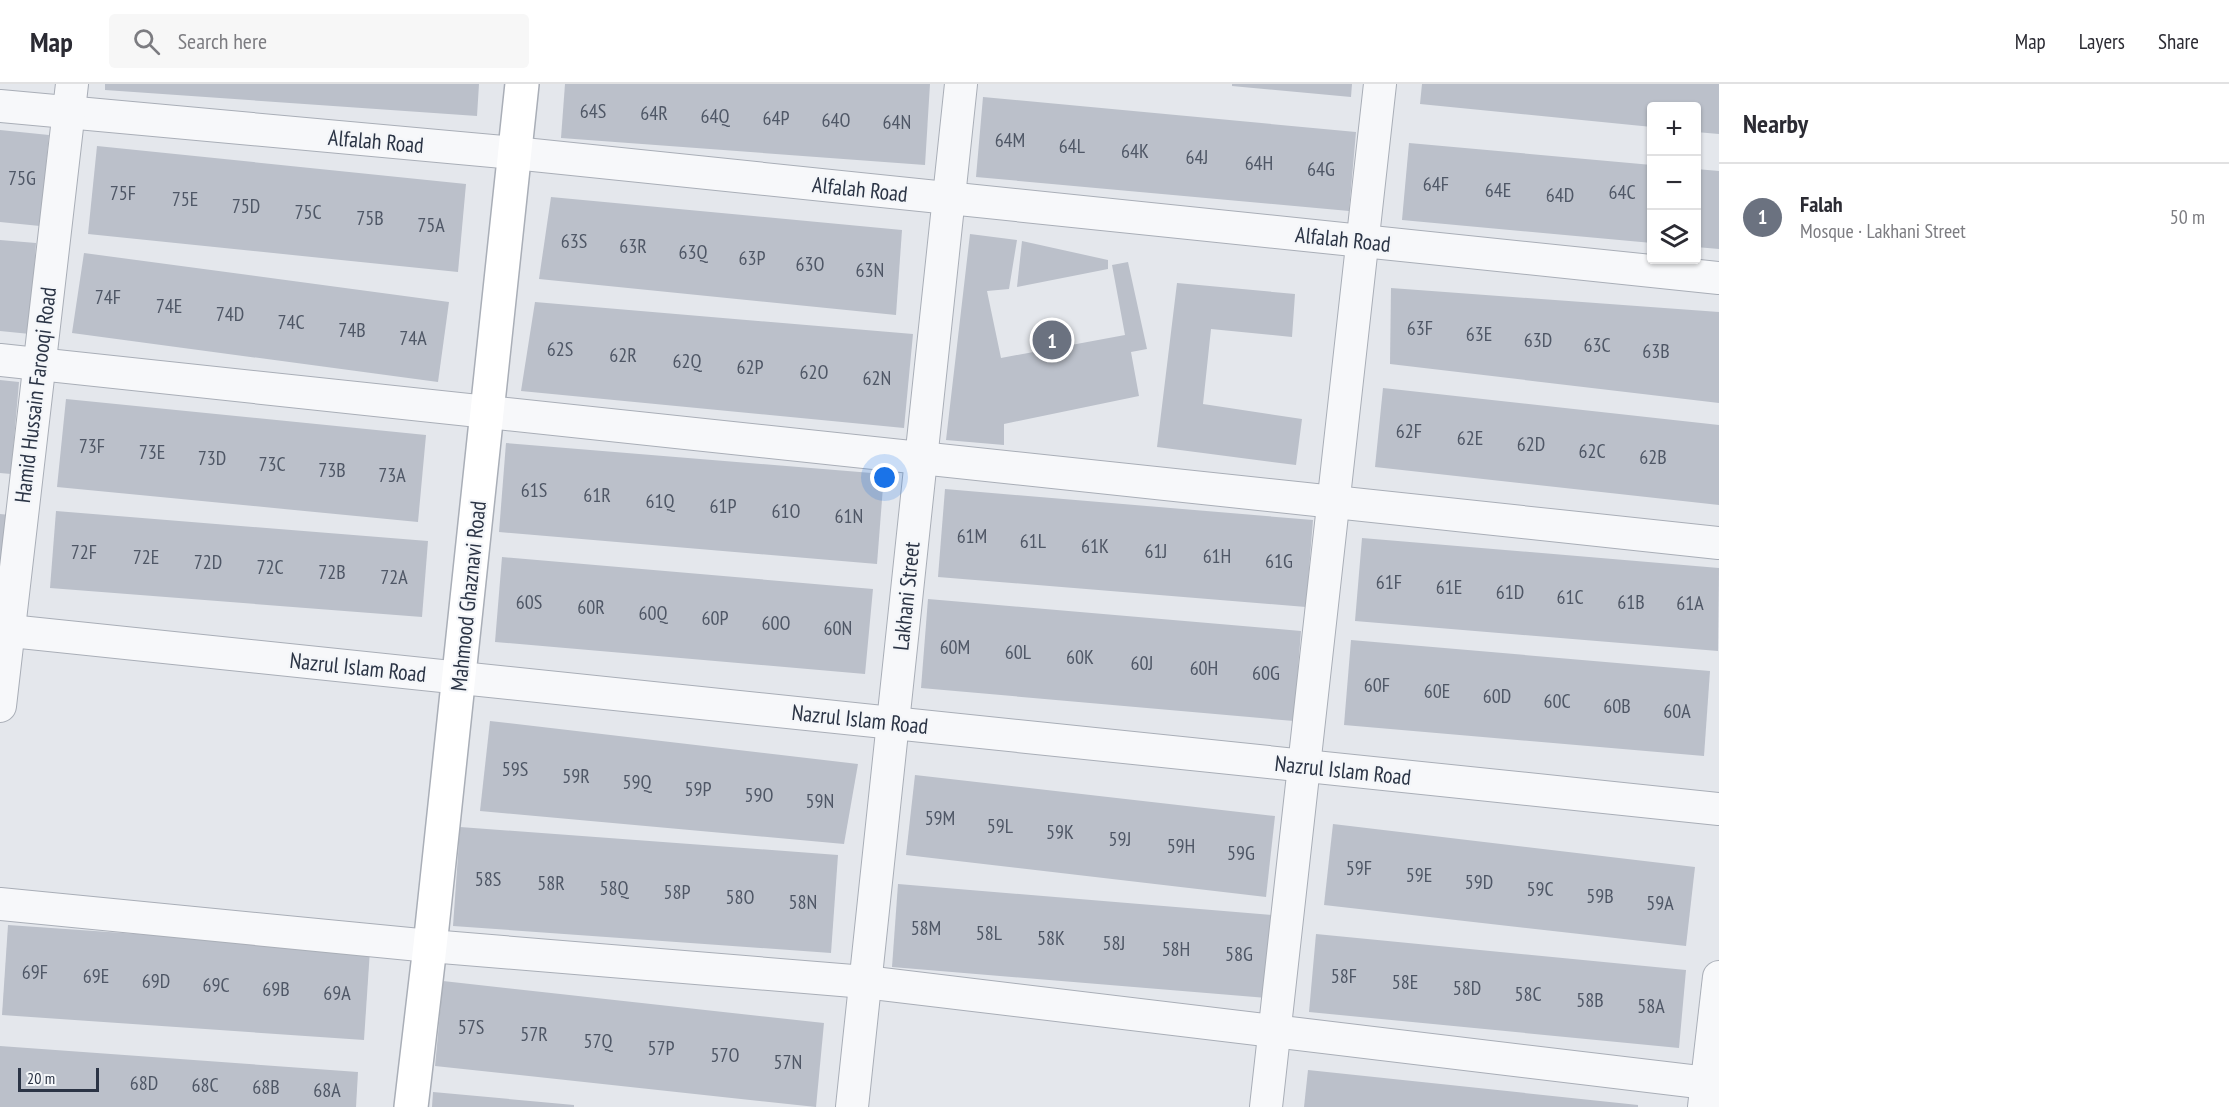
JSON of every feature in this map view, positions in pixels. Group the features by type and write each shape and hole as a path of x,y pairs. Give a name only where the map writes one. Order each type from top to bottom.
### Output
{"street":[{"name":"Mahmood Ghaznavi Road","path":"411,1107 522,84"},
{"name":"Lakhani Street","path":"852,1107 961,84"},
{"path":"1266,1107 1380,84"},
{"name":"Alfalah Road","path":"0,106 71,99 514,153 1719,279"},
{"name":"Hamid Hussain Farooqi Road","path":"0,706 4,631 71,99"},
{"path":"0,360 487,410 1719,543"},
{"name":"Nazrul Islam Road","path":"4,631 1719,809"},
{"path":"0,904 430,946 865,982 1274,1032 1705,1095 1716,1030 1719,977"}],"building":[{"path":"105,84 479,84 477,116 105,90"},
{"path":"565,84 930,84 925,165 561,138"},
{"path":"1232,84 1352,84 1351,97 1232,86"},
{"path":"1422,84 1719,84 1719,134 1701,132 1701,102 1647,102 1647,127 1420,104"},
{"path":"983,97 1356,132 1349,211 976,177"},
{"path":"0,130 49,135 40,226 0,222"},
{"path":"1409,143 1647,165 1647,243 1402,220"},
{"path":"97,146 466,184 458,272 88,234"},
{"path":"1701,169 1719,171 1719,249 1701,247"},
{"path":"551,197 902,230 896,315 539,279"},
{"path":"970,234 1017,240 1009,289 987,291 1001,358 1125,335 1112,265 1128,262 1147,349 1131,352 1139,396 1004,424 1004,445 946,440"},
{"path":"0,240 36,243 30,334 0,331"},
{"path":"1022,241 1108,260 1108,269 1017,287"},
{"path":"84,253 449,302 438,382 72,333"},
{"path":"1177,283 1295,294 1292,337 1211,329 1203,404 1302,419 1296,465 1157,447"},
{"path":"1391,288 1719,312 1719,403 1390,364"},
{"path":"535,302 913,334 904,428 521,391"},
{"path":"0,380 19,382 11,474 0,473"},
{"path":"1383,388 1719,425 1719,505 1375,467"},
{"path":"66,399 426,435 418,522 57,487"},
{"path":"506,443 884,474 877,564 499,532"},
{"path":"945,489 1313,520 1306,607 938,577"},
{"path":"56,511 428,541 422,617 50,588"},
{"path":"0,514 10,515 0,583"},
{"path":"1362,538 1719,568 1718,651 1355,621"},
{"path":"502,557 873,589 865,674 495,642"},
{"path":"928,599 1301,631 1294,721 921,688"},
{"path":"1351,640 1710,671 1704,756 1344,725"},
{"path":"490,721 858,764 844,844 480,811"},
{"path":"915,775 1275,816 1266,897 906,855"},
{"path":"1333,824 1695,867 1686,946 1324,905"},
{"path":"460,827 838,855 831,953 453,926"},
{"path":"898,884 1273,915 1267,998 892,967"},
{"path":"8,925 370,950 364,1040 2,1015"},
{"path":"1316,934 1686,970 1679,1048 1309,1012"},
{"path":"443,981 824,1023 816,1107 435,1066"},
{"path":"0,1046 358,1072 356,1107 0,1107"},
{"path":"1308,1070 1638,1105 1638,1107 1304,1107"},
{"path":"433,1092 574,1105 574,1107 432,1107"}],"place":[{"name":"Falah","path":"1052,340"}]}
